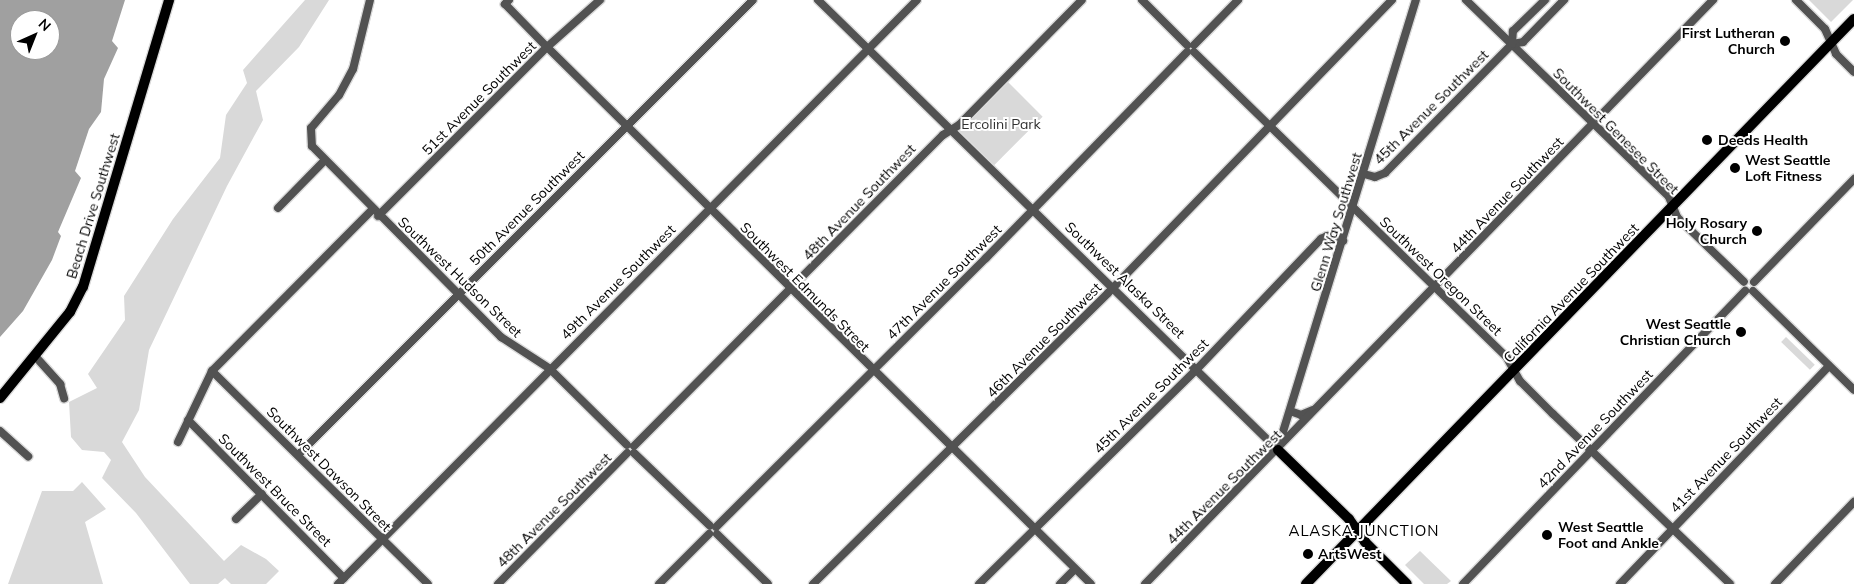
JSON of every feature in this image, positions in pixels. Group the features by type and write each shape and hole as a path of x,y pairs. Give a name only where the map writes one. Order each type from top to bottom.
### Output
{"main road":[{"name":"Beach Drive Southwest","path":"0,398 70,312 86,280 169,0"},
{"name":"California Avenue Southwest","path":"1306,584 1514,372 1854,18"},
{"name":"Southwest Alaska Street","path":"1278,450 1349,519 1358,533 1407,584"}],"street":[{"name":"Southwest Hudson Street","path":"370,0 350,74 309,134 312,146 324,161 372,210 457,294 511,345 550,369 768,584"},
{"name":"51st Avenue Southwest","path":"378,216 547,48 600,0"},
{"name":"50th Avenue Southwest","path":"298,455 753,0"},
{"name":"Southwest Alaska Street","path":"818,0 1278,450"},
{"name":"49th Avenue Southwest","path":"341,581 918,0"},
{"name":"48th Avenue Southwest","path":"498,584 1082,0"},
{"name":"Southwest Oregon Street","path":"1142,0 1506,356 1514,372 1592,451 1730,584"},
{"name":"47th Avenue Southwest","path":"659,584 1033,210 1238,0"},
{"name":"46th Avenue Southwest","path":"813,584 1114,288 1392,0"},
{"name":"Glenn Way Southwest","path":"1278,450 1354,208 1416,0"},
{"name":"Southwest Genesee Street","path":"1466,0 1669,196 1677,217 1744,282"},
{"name":"45th Avenue Southwest","path":"1512,44 1513,31 1544,0"},
{"name":"45th Avenue Southwest","path":"1364,174 1375,177 1384,173 1512,44 1523,42 1564,0"},
{"name":"44th Avenue Southwest","path":"1145,584 1278,450 1713,0"},
{"path":"1796,0 1825,29 1836,54 1854,72"},
{"name":"Southwest Edmunds Street","path":"508,2 547,48 872,371 1091,584"},
{"path":"278,208 324,161"},
{"path":"1749,292 1754,282 1854,179"},
{"path":"178,442 212,371 372,210"},
{"name":"45th Avenue Southwest","path":"979,584 1197,369 1321,239 1327,236 1343,241"},
{"path":"1754,282 1744,282 1749,292 1854,390"},
{"name":"42nd Avenue Southwest","path":"1463,584 1749,292"},
{"path":"35,356 60,384 64,398"},
{"name":"41st Avenue Southwest","path":"1620,584 1829,366"},
{"name":"Southwest Dawson Street","path":"212,371 428,584"},
{"path":"1290,411 1304,414 1319,407"},
{"name":"Southwest Bruce Street","path":"188,420 262,494 341,581"},
{"path":"0,431 28,456"},
{"path":"236,519 262,494"},
{"path":"1775,584 1854,502"},
{"path":"1060,584 1075,569"}],"green space":[{"path":"305,0 329,0 299,47 256,91 263,120 227,186 149,350 139,410 122,442 145,477 224,561 241,545 266,559 279,571 266,584 231,584 225,578 218,584 190,584 136,513 102,478 111,460 104,452 82,450 71,437 69,402 97,388 88,374 125,320 124,296 173,219 220,158 226,115 247,83 243,70"},
{"path":"1809,0 1853,0 1831,22"},
{"name":"Ercolini Park","path":"1008,82 1043,117 993,166 959,131"},
{"path":"1786,337 1815,365 1810,370 1781,342"},
{"path":"82,482 106,509 85,522 103,584 8,584 42,491 73,491"},
{"path":"1420,551 1451,581 1447,584 1424,584 1405,565"}],"shaded area":[{"path":"0,0 125,0 112,41 118,48 104,79 101,112 89,129 75,171 81,178 58,232 61,236 52,260 23,311 0,337"}],"place":[{"name":"First Lutheran Church","path":"1785,41"},
{"name":"Deeds Health","path":"1707,140"},
{"name":"West Seattle Loft Fitness","path":"1735,168"},
{"name":"Holy Rosary Church","path":"1757,231"},
{"name":"West Seattle Christian Church","path":"1741,332"},
{"name":"West Seattle Foot and Ankle","path":"1547,535"},
{"name":"ArtsWest","path":"1308,554"}],"district":[{"name":"ALASKA JUNCTION","path":"1364,531"}]}
